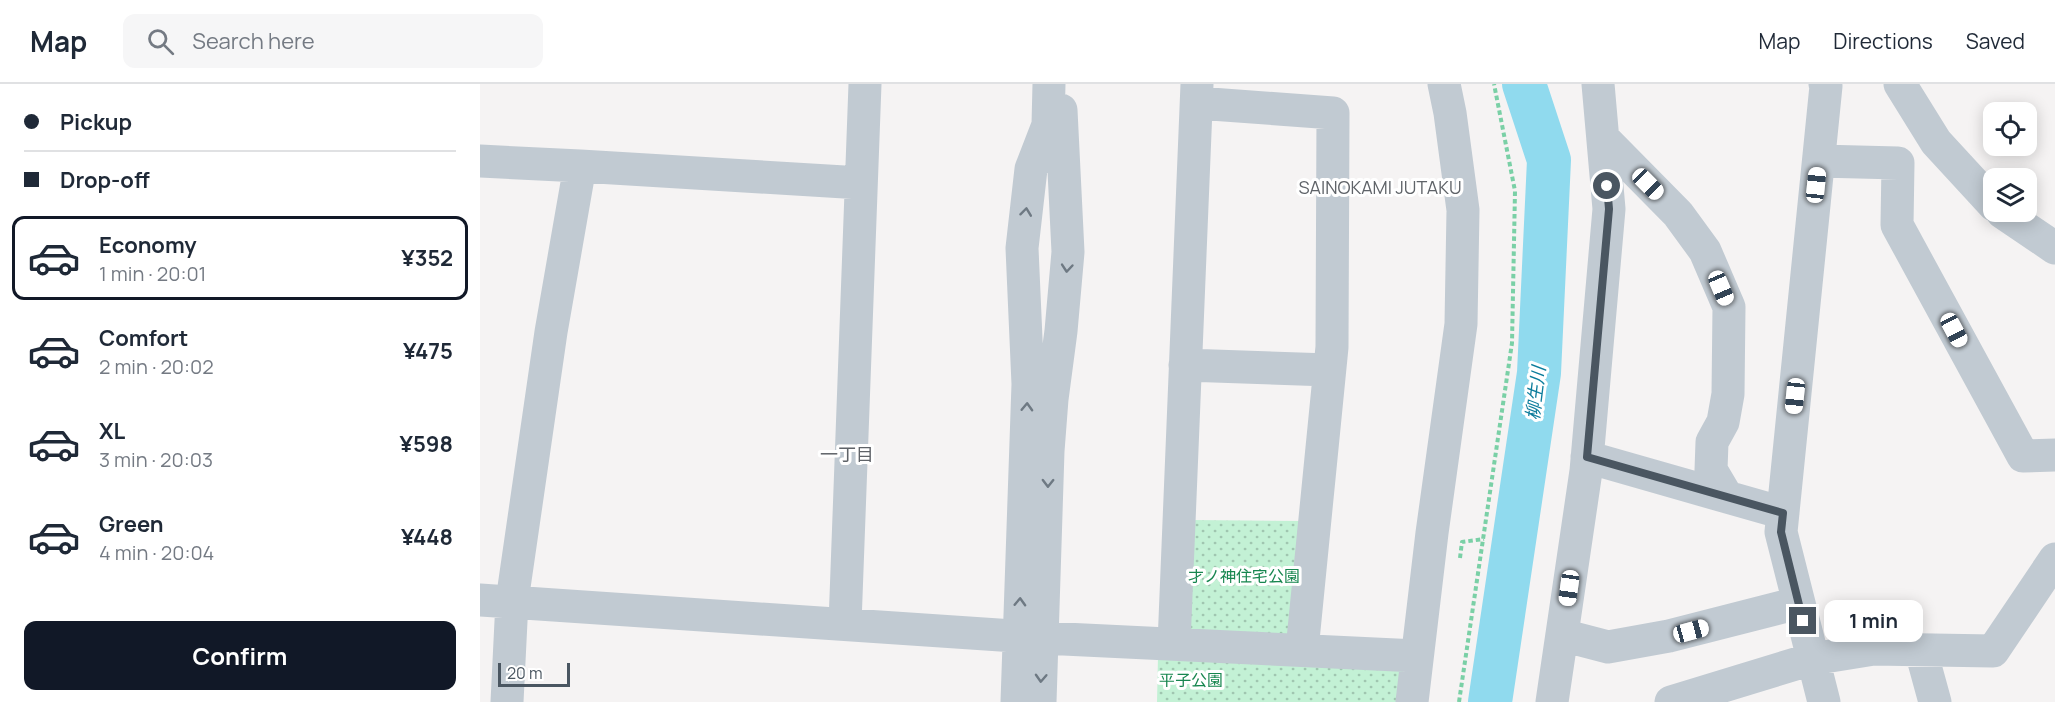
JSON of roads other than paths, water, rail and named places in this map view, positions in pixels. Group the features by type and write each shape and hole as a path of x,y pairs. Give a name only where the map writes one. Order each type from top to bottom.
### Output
{"street":[{"path":"845,624 865,84"},
{"path":"1040,702 1031,636 1028,384 1022,248 1031,170 1048,124 1049,84"},
{"path":"1017,702 1031,636 1052,399 1068,252 1060,126 1062,84"},
{"path":"1412,702 1431,533 1461,324 1463,210 1444,84"},
{"path":"1552,702 1587,457 1609,209 1598,84"},
{"path":"1824,702 1781,532 1825,84"},
{"path":"1900,84 1935,141 1983,193"},
{"path":"1174,644 1197,94 1333,113 1332,347 1302,650"},
{"path":"1604,139 1678,214 1705,251 1729,307 1728,394 1723,422 1713,442 1711,470 1727,497"},
{"path":"480,161 861,183"},
{"path":"1819,161 1898,163 1897,225 2023,456 2055,455"},
{"path":"507,702 496,601 551,332 580,166"},
{"path":"2017,222 2055,248"},
{"path":"1185,365 1329,370"},
{"path":"1587,457 1783,513"},
{"path":"1671,702 1741,692 1812,659 1874,649 1993,651 2055,559"},
{"path":"496,601 1031,636 1417,656"},
{"path":"1562,635 1608,647 1669,636 1798,603"},
{"path":"1922,651 1935,702"}],"waterway":[{"name":"柳生川","path":"1490,702 1539,373 1549,160 1524,84"}],"district":[{"name":"SAINOKAMI JUTAKU","path":"1380,187"},
{"name":"一丁目","path":"847,454"}],"park label":[{"name":"才ノ神住宅公園","path":"1244,576"},
{"name":"平子公園","path":"1191,680"}]}
